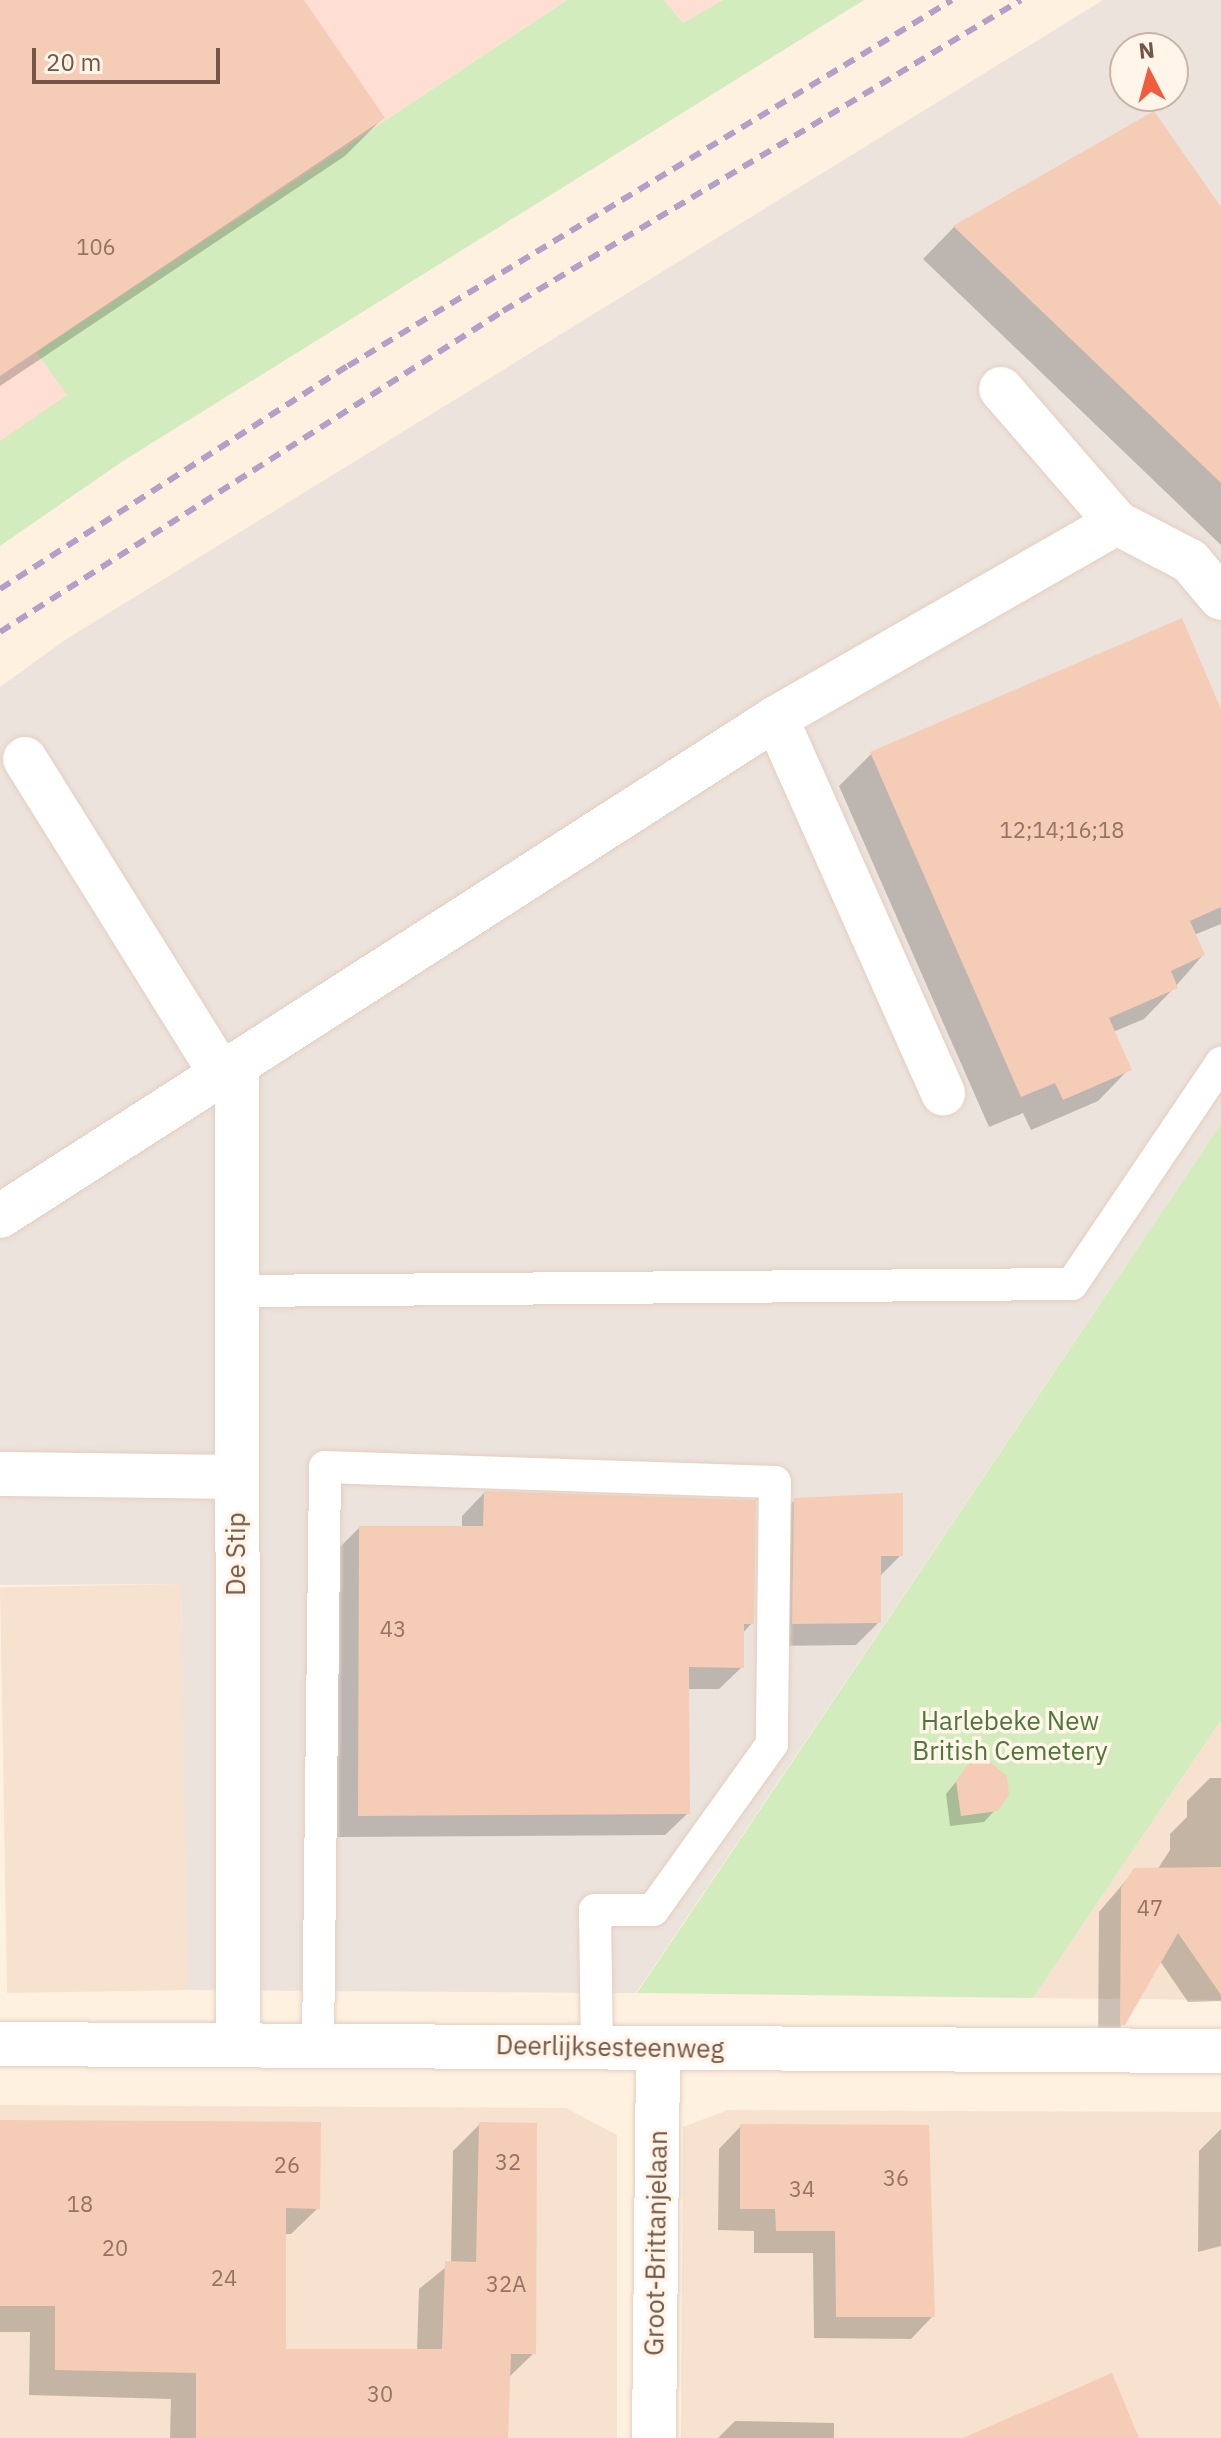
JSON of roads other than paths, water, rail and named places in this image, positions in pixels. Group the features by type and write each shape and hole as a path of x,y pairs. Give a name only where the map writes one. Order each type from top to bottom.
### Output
{"street":[{"path":"1001,389 1117,523 1190,561 1221,598"},
{"path":"0,1216 776,718 1117,523"},
{"path":"776,718 943,1093"},
{"path":"25,759 229,1068"},
{"name":"De Stip","path":"229,1068 236,1291 238,2044"},
{"path":"0,1474 235,1477"},
{"name":"Deerlijksesteenweg","path":"0,2044 1221,2051"},
{"name":"Groot-Brittanjelaan","path":"654,2438 658,2048"}],"lane":[{"path":"236,1291 1072,1284 1221,1063"},
{"path":"318,2044 325,1467 775,1482 772,1744 653,1910 595,1910 597,2047"}],"railway":[{"path":"0,589 348,366 952,0"},
{"path":"0,632 503,311 1021,0"}],"park label":[{"name":"Harlebeke New British Cemetery","path":"1010,1736"}]}
